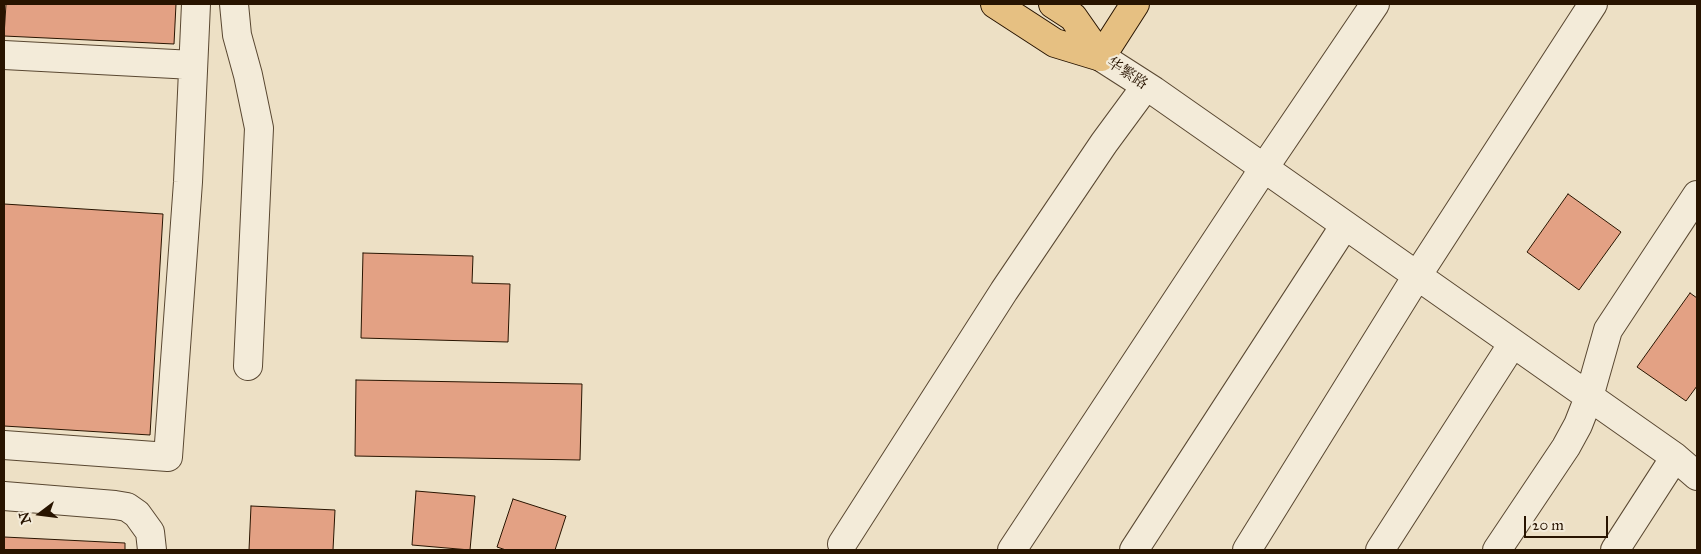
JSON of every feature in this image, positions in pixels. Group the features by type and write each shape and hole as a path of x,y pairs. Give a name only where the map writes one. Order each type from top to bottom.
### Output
{"main road":[{"name":"华繁路","path":"995,4 1056,43 1101,57"},
{"path":"1101,57 1135,4"},
{"name":"华繁路","path":"1069,8 1101,57"},
{"path":"1056,43 1069,8"}],"street":[{"path":"4,445 168,458 188,182 196,4"},
{"path":"234,4 237,35 259,128 248,366"},
{"path":"1012,550 1264,168 1375,4"},
{"path":"1247,550 1417,276 1593,4"},
{"path":"4,55 193,64"},
{"name":"华繁路","path":"1101,57 1150,88 1513,342 1675,457 1697,476"},
{"path":"842,544 1004,291 1104,144 1150,88"},
{"path":"1497,550 1566,447 1585,411 1608,330 1697,195"},
{"path":"1134,550 1345,225"},
{"path":"1380,550 1513,342"},
{"path":"1616,550 1675,457"},
{"path":"4,496 127,507 137,514 150,532 152,550"}],"building":[{"path":"6,4 176,4 174,44 4,36"},
{"path":"1568,194 1621,232 1579,290 1527,252"},
{"path":"4,204 163,214 150,435 4,426"},
{"path":"363,253 473,256 472,283 510,284 508,342 361,338"},
{"path":"1690,293 1697,298 1697,386 1686,401 1637,367"},
{"path":"356,380 582,384 580,460 355,456"},
{"path":"416,491 475,496 470,550 412,545"},
{"path":"513,499 566,516 555,550 506,550 497,547"},
{"path":"251,506 335,510 333,550 249,550"},
{"path":"4,537 125,543 125,550 4,550"}]}
